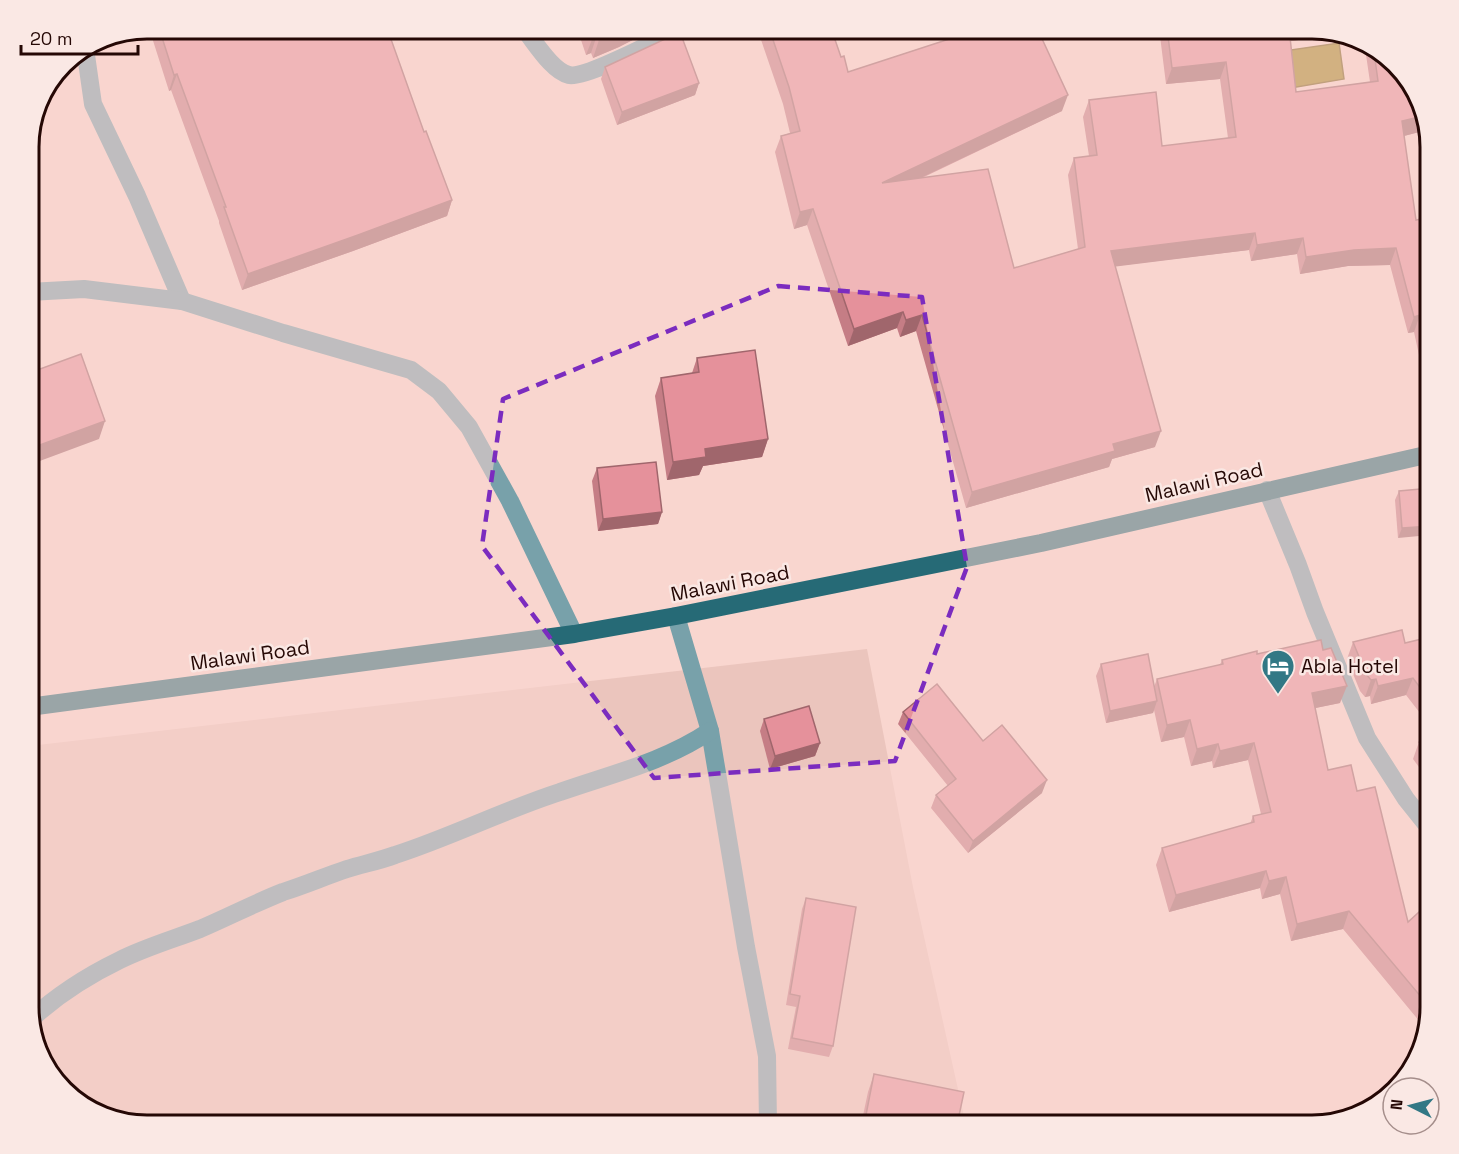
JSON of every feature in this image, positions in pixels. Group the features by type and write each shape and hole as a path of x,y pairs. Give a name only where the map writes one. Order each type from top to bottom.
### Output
{"main road":[{"name":"Malawi Road","path":"39,706 574,634 676,616 1030,545 1420,456"}],"street":[{"path":"532,39 552,65 570,75 591,72 658,39"},
{"path":"86,58 93,104 137,196 182,301"},
{"path":"39,292 84,290 182,301 411,370 439,391 469,427 510,501 574,634"},
{"path":"1267,490 1367,738 1406,799 1420,816"},
{"path":"676,616 710,731 746,947 767,1056 768,1115"},
{"path":"39,1011 85,979 120,960 201,928 246,907 349,868 394,856 559,792 647,763 693,742 710,731"}],"highlighted area":[{"path":"778,286 922,297 967,567 895,761 654,778 482,546 503,399"}],"shaded area":[{"path":"1339,43 1344,79 1261,93 1256,55"},
{"path":"867,649 913,887 964,1115 147,1115 126,1113 105,1107 87,1097 61,1073 47,1049 40,1021 39,745"}],"building":[{"path":"163,39 391,39 424,132 426,131 452,200 248,274 177,74 174,75"},
{"path":"665,39 683,39 699,83 622,112 605,67"},
{"path":"773,39 835,39 841,57 844,56 848,72 949,39 1042,39 1068,95 882,183 988,169 1014,268 1085,247 1074,158 1097,155 1089,100 1156,92 1162,146 1236,137 1226,62 1172,68 1168,39 1290,39 1296,92 1378,81 1375,59 1398,81 1412,105 1416,118 1402,121 1416,220 1420,219 1420,315 1414,317 1396,248 1354,250 1306,257 1303,238 1257,245 1255,233 1111,251 1161,431 1113,444 1115,451 972,492 922,315 906,320 903,312 854,329 813,209 800,212 781,136 800,131 789,87"},
{"path":"755,350 768,439 705,449 706,457 673,462 661,378 699,372 697,358"},
{"path":"81,354 105,421 39,445 39,369"},
{"path":"656,462 662,512 603,519 597,468"},
{"path":"1420,489 1420,527 1402,528 1399,491"},
{"path":"1402,630 1405,643 1420,639 1420,687 1413,678 1378,686 1376,679 1371,680 1366,674 1353,642"},
{"path":"1321,640 1323,650 1331,648 1347,686 1312,693 1328,770 1351,765 1357,791 1375,787 1408,922 1420,911 1420,996 1349,911 1297,924 1286,877 1269,881 1266,871 1176,895 1162,848 1254,822 1253,816 1271,812 1254,743 1220,751 1218,744 1197,749 1190,720 1167,725 1157,679 1223,664 1222,660 1257,651 1257,654"},
{"path":"1148,654 1157,701 1110,711 1101,664"},
{"path":"937,684 983,741 1002,725 1047,780 973,841 936,795 956,779 903,712"},
{"path":"809,706 820,743 775,756 764,719"},
{"path":"806,898 856,907 833,1046 792,1038 800,996 790,994"},
{"path":"874,1074 964,1092 959,1115 866,1115"}],"place":[{"name":"Abla Hotel","path":"1278,695"}]}
